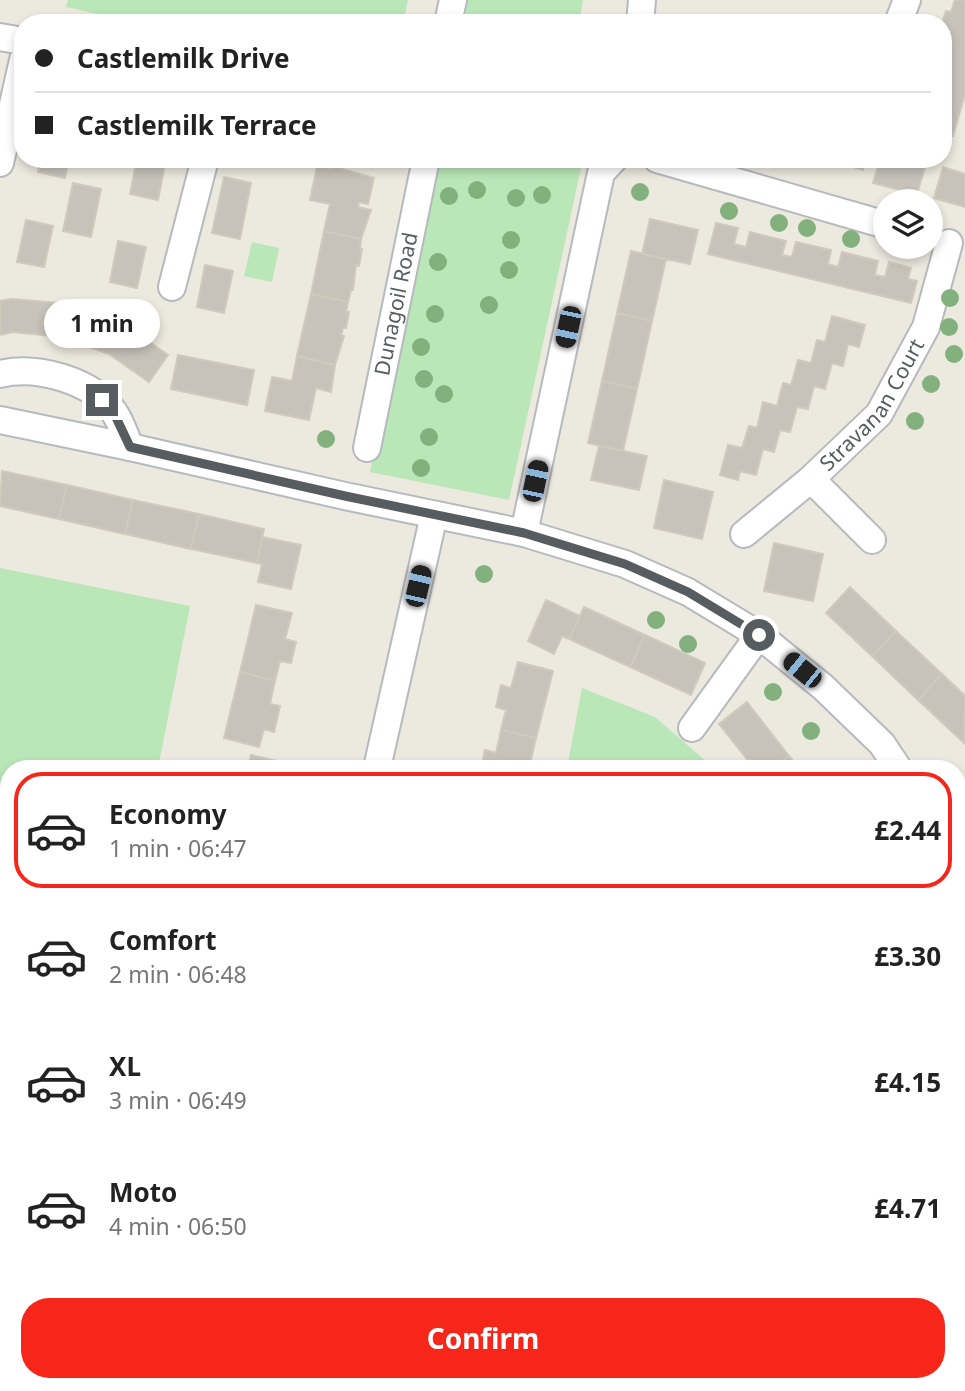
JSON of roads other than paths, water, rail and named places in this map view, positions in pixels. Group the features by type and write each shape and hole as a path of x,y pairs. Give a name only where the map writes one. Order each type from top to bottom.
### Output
{"street":[{"path":"0,163 14,100"},
{"path":"172,286 203,168"},
{"name":"Dunagoil Road","path":"367,448 424,168"},
{"path":"524,533 601,173 606,168"},
{"path":"688,168 873,221"},
{"name":"Stravanan Court","path":"744,534 811,479 879,414 926,327 948,242"},
{"path":"0,374 15,371 54,376 90,389 113,411 130,447"},
{"path":"0,420 524,533 625,564 688,592 759,635 823,687 882,744 893,760"},
{"path":"811,479 872,540"},
{"path":"379,760 434,515"},
{"path":"692,728 759,635"}]}
